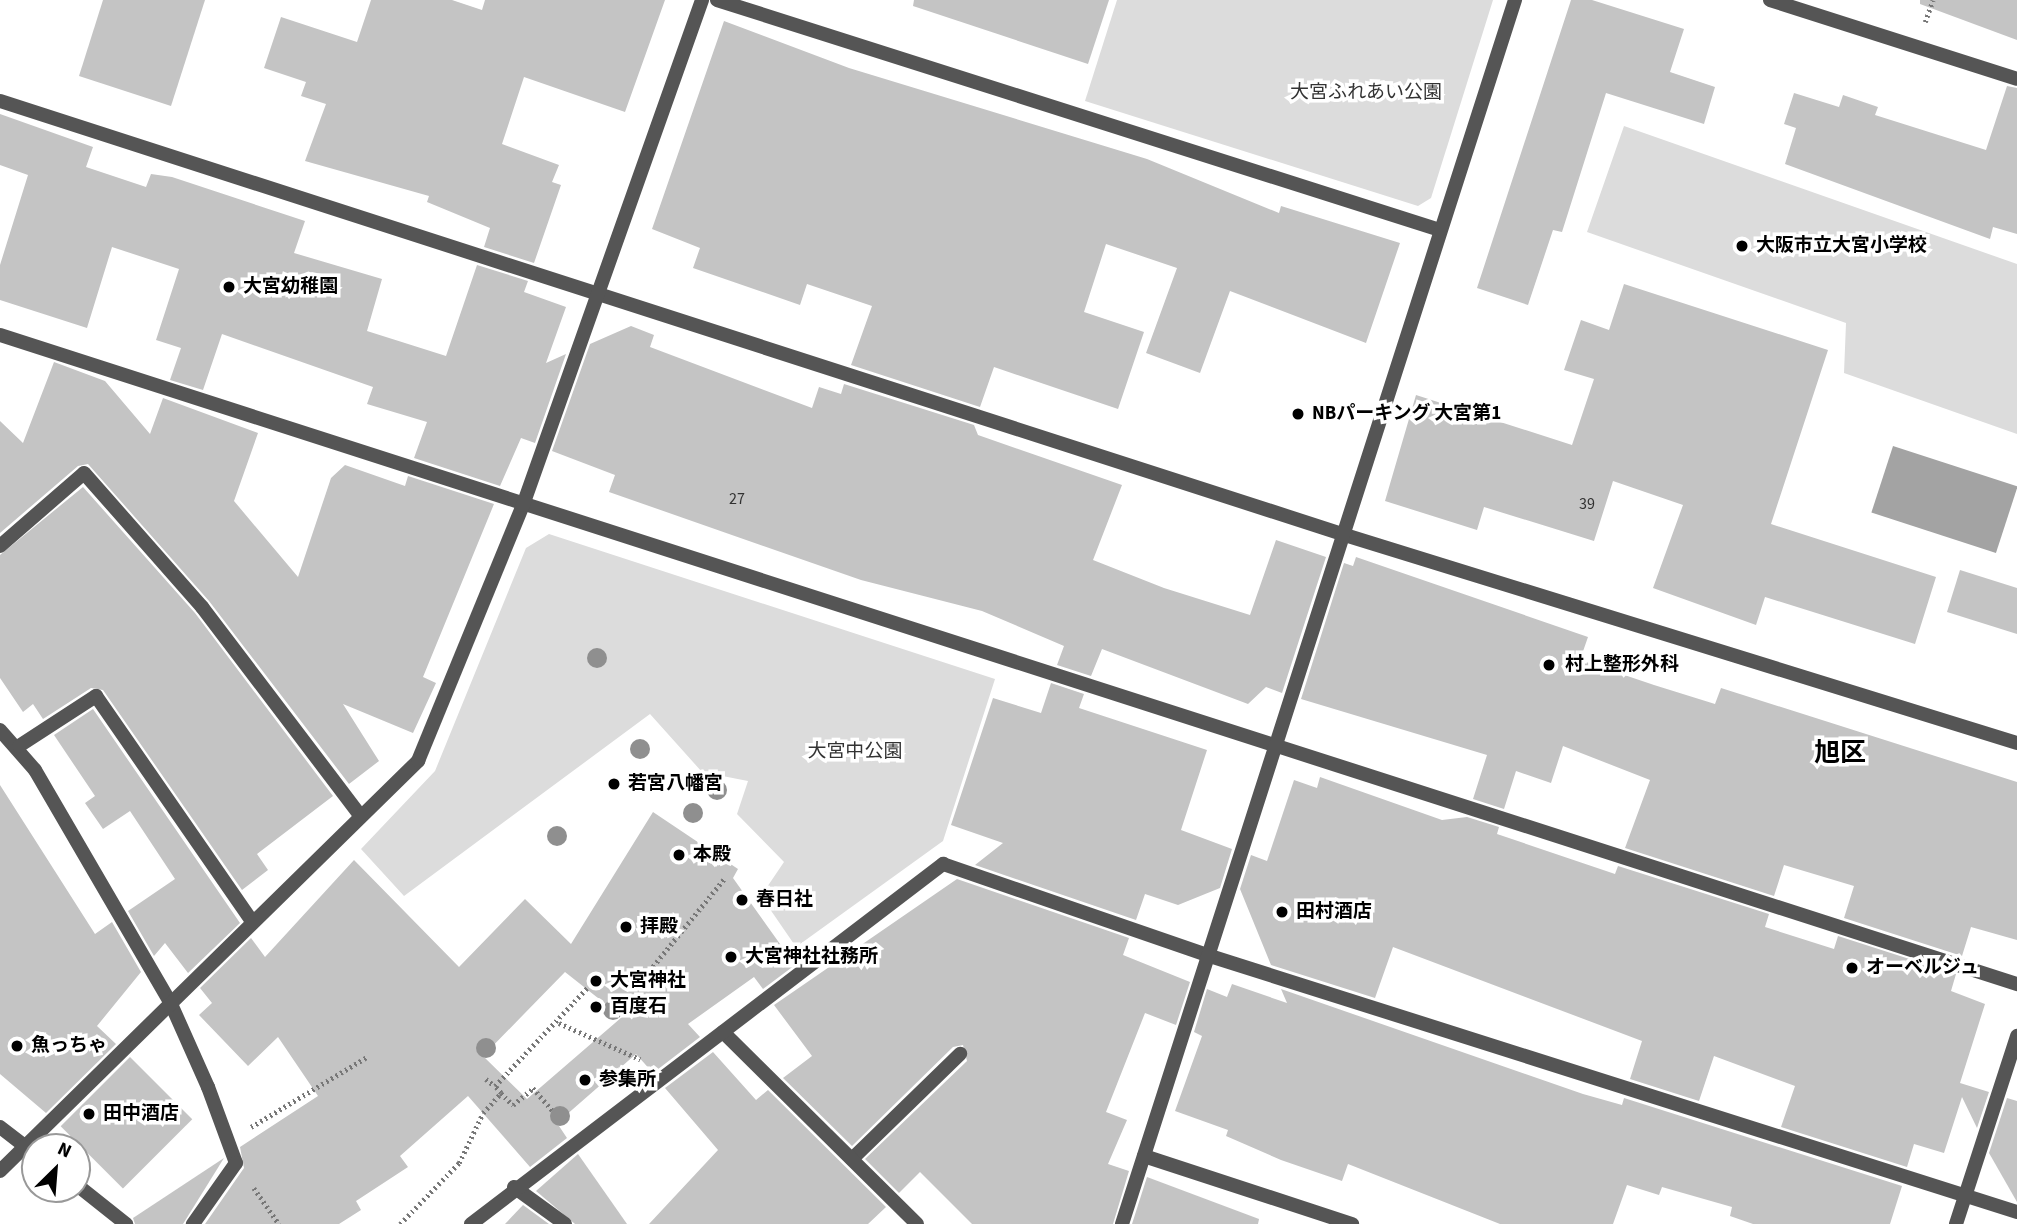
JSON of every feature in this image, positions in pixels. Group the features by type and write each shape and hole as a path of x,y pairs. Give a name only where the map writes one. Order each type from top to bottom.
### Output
{"street":[{"path":"46,1133 223,949 418,761 523,505 702,0"},
{"path":"717,0 1440,230"},
{"path":"1122,1224 1280,746 1440,230 1515,0"},
{"path":"1770,0 2017,79"},
{"path":"0,101 1345,536 2017,743"},
{"path":"0,334 523,505 2017,984"},
{"path":"0,546 84,474 202,607 360,815"},
{"path":"19,746 96,696 252,921"},
{"path":"0,730 19,746 171,1004 228,1141 236,1163 193,1224"},
{"path":"471,1224 514,1187 943,864 1210,956 2017,1212"},
{"path":"723,1032 917,1224"},
{"path":"1955,1224 2017,1035"},
{"path":"852,1159 960,1054"},
{"path":"0,1127 21,1143"},
{"path":"0,1171 21,1156"},
{"path":"1144,1156 1352,1224"},
{"path":"514,1187 565,1224"},
{"path":"91,1196 126,1224"}],"path":[{"path":"646,975 724,879"},
{"path":"495,1086 559,1023 600,974"},
{"path":"559,1023 670,1072"},
{"path":"228,1141 367,1057"},
{"path":"486,1079 513,1105 533,1088 556,1114"},
{"path":"400,1224 459,1163 483,1113 501,1093"},
{"path":"236,1163 279,1224"}],"green space":[{"name":"大宮ふれあい公園","path":"1117,0 1493,0 1431,198 1418,206 1085,101"},
{"path":"1624,126 2017,264 2017,434 1844,373 1846,323 1587,232"},
{"name":"大宮中公園","path":"549,534 995,679 943,841 796,947 761,896 784,862 737,814 748,781 702,772 650,714 404,896 361,849 435,771 526,548"}],"shaded area":[{"path":"1893,446 2017,486 1996,553 1871,513"}],"building":[{"path":"103,0 205,0 171,106 79,76"},
{"path":"371,0 452,0 482,10 485,0 665,0 625,112 524,77 502,144 559,165 552,182 561,185 534,263 484,247 490,228 427,202 429,196 305,161 326,104 301,96 306,82 264,68 281,17 357,42"},
{"path":"914,0 1109,0 1088,64 913,6"},
{"path":"1571,0 1592,0 1684,29 1670,72 1715,87 1704,124 1606,93 1562,232 1553,230 1528,305 1477,288"},
{"path":"1920,0 2017,0 2017,40 1920,4"},
{"path":"724,21 849,68 1147,159 1279,213 1281,206 1400,243 1366,343 1230,291 1200,373 1146,353 1177,268 1106,244 1084,312 1144,332 1118,409 994,367 980,407 851,365 872,306 807,284 800,305 693,268 700,248 652,229"},
{"path":"2007,86 2017,88 2017,234 1993,227 1990,239 1785,164 1796,128 1784,124 1794,93 1839,107 1843,95 1878,107 1875,115 1986,150"},
{"path":"0,114 93,147 86,167 146,187 151,174 172,177 305,221 294,253 382,279 367,331 446,356 477,265 528,281 524,292 566,307 546,363 566,354 535,443 521,438 500,486 414,458 427,422 367,404 373,387 222,334 203,390 170,380 181,348 156,340 179,269 112,247 87,328 0,300 0,265 28,175 0,165"},
{"path":"1624,284 1828,350 1771,524 1936,577 1915,644 1765,597 1756,625 1653,588 1683,505 1613,481 1594,541 1484,507 1477,530 1385,501 1416,395 1572,445 1594,379 1564,370 1581,320 1609,330"},
{"path":"631,326 654,335 650,347 812,408 819,387 841,394 844,384 974,425 978,435 1122,485 1093,560 1164,588 1250,615 1276,540 1326,557 1282,693 1266,687 1248,704 1102,649 1091,676 1057,665 1064,646 982,611 861,580 609,492 615,475 552,451 590,344"},
{"path":"54,362 105,381 150,434 163,398 258,433 234,501 298,577 331,478 345,465 405,486 408,476 494,504 423,677 436,683 413,733 343,704 379,761 349,784 209,601 88,464 78,466 0,533 0,421 23,443"},
{"path":"83,487 195,613 333,796 257,854 268,870 242,890 103,690 91,688 43,719 33,704 23,712 0,678 0,555"},
{"path":"1356,557 1588,637 1580,660 1715,704 1721,688 2017,782 2017,940 1971,927 1962,956 1844,918 1854,886 1784,865 1774,896 1625,848 1650,780 1563,746 1551,783 1516,771 1504,809 1473,799 1487,755 1301,699 1344,563 1353,566"},
{"path":"1960,570 2017,588 2017,634 1947,612"},
{"path":"1051,683 1084,694 1079,708 1207,750 1181,830 1232,849 1220,888 1178,905 1145,894 1136,920 975,865 1003,843 951,825 993,698 1041,713"},
{"path":"93,709 240,923 188,973 165,943 154,956 128,911 175,879 130,811 103,829 85,803 95,796 54,735"},
{"path":"1320,777 1442,820 1467,817 1499,827 1497,834 1615,874 1618,866 1769,914 1765,927 1834,949 1838,936 1956,974 1951,991 1985,1004 1960,1083 1989,1092 1977,1128 1962,1097 1944,1153 1914,1144 1907,1167 1781,1127 1795,1086 1714,1056 1699,1101 1630,1079 1642,1041 1393,947 1375,998 1271,965 1240,889 1251,855 1267,861 1294,780 1317,788"},
{"path":"0,785 95,934 112,922 141,972 97,1026 116,1044 46,1113 0,1074"},
{"path":"653,812 738,869 733,878 795,965 763,989 754,977 688,1024 700,1037 653,1073 636,1054 557,1123 567,1138 530,1167 468,1096 400,1156 408,1167 356,1201 361,1210 339,1224 205,1224 244,1168 240,1147 318,1096 278,1037 248,1066 199,1015 212,1003 200,988 251,938 265,957 354,860 459,967 525,899 571,944","holes":["565,972 622,1017 527,1099 483,1056"]},
{"path":"957,879 1129,938 1123,955 1190,982 1176,1025 1145,1013 1106,1112 1127,1120 1108,1164 1129,1171 1113,1224 972,1224 920,1172 899,1193 865,1159 967,1061 963,1045 953,1047 852,1146 783,1078 812,1056 774,1005"},
{"path":"1232,984 1287,1003 1281,989 1583,1094 1622,1105 1624,1098 1902,1186 1890,1224 1753,1224 1730,1216 1732,1207 1662,1187 1659,1195 1627,1185 1613,1224 1500,1224 1348,1164 1342,1181 1281,1160 1226,1136 1228,1130 1175,1111 1202,1036 1194,1032 1207,989 1227,997"},
{"path":"713,1052 756,1100 768,1090 886,1207 868,1224 649,1224 718,1150 665,1088"},
{"path":"130,1057 192,1119 123,1189 91,1157 91,1133 67,1133 61,1126"},
{"path":"2007,1098 2017,1101 2017,1202 1989,1153"},
{"path":"578,1154 627,1224 575,1224 536,1191"},
{"path":"224,1158 183,1224 135,1224 133,1218"},
{"path":"1147,1177 1259,1219 1258,1224 1132,1224"},
{"path":"523,1205 549,1224 505,1224"}],"place":[{"name":"大阪市立大宮小学校","path":"1742,246"},
{"name":"大宮幼稚園","path":"229,287"},
{"name":"NBパーキング 大宮第1","path":"1298,414"},
{"name":"村上整形外科","path":"1549,665"},
{"name":"若宮八幡宮","path":"614,784"},
{"name":"本殿","path":"679,855"},
{"name":"春日社","path":"742,900"},
{"name":"田村酒店","path":"1282,912"},
{"name":"拝殿","path":"626,927"},
{"name":"大宮神社社務所","path":"731,957"},
{"name":"オーベルジュ","path":"1852,968"},
{"name":"大宮神社","path":"596,981"},
{"name":"百度石","path":"596,1007"},
{"name":"魚っちゃ","path":"17,1046"},
{"name":"参集所","path":"585,1080"},
{"name":"田中酒店","path":"89,1114"}],"district":[{"name":"旭区","path":"1840,753"}]}
